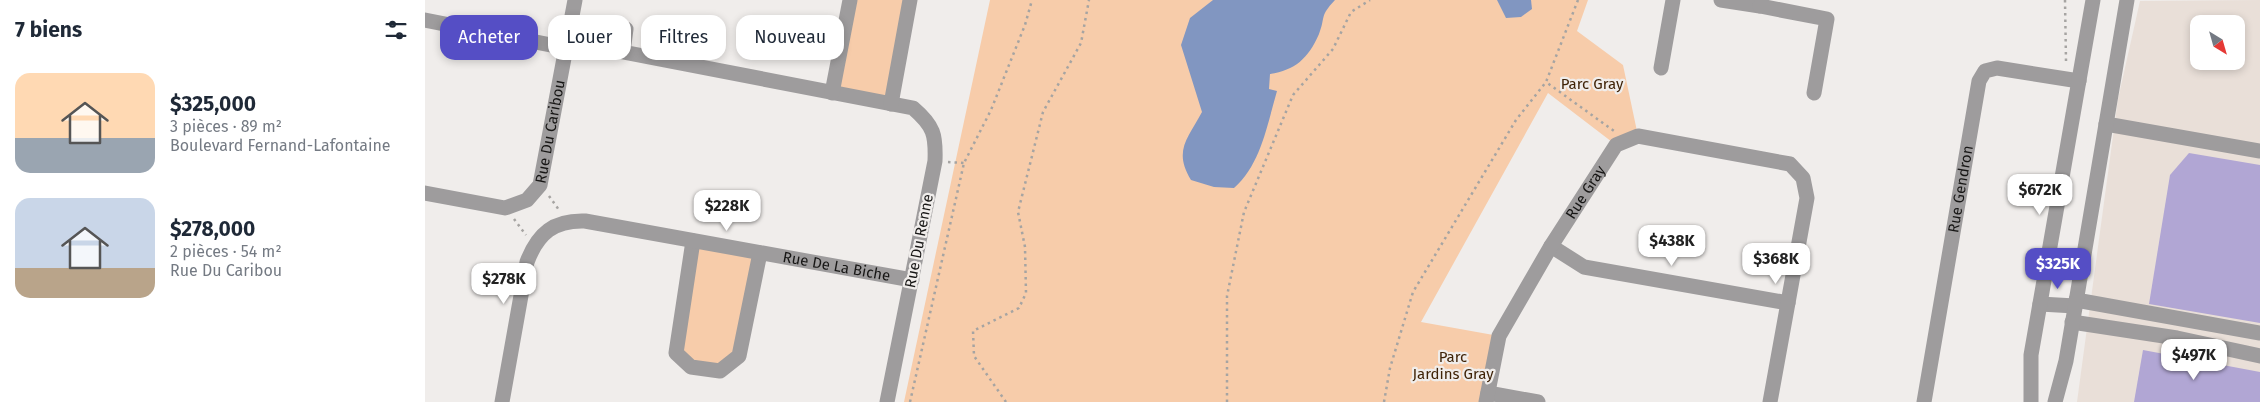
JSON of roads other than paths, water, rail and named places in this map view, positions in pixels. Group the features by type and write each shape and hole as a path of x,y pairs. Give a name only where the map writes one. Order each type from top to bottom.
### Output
{"street":[{"name":"Rue Du Caribou","path":"572,15 575,0"},
{"path":"833,93 850,0"},
{"path":"891,104 910,0"},
{"path":"1661,68 1673,0"},
{"path":"1721,0 1760,3 1827,19 1814,93"},
{"path":"2083,0 2087,33"},
{"path":"2031,402 2031,355 2093,0"},
{"path":"2055,402 2066,361 2128,3"},
{"path":"425,20 548,44"},
{"name":"Rue Du Renne","path":"631,54 913,108 931,128 936,139 935,161 887,402"},
{"name":"Rue Du Caribou","path":"425,193 505,208 527,200 540,185 564,60"},
{"name":"Rue Gendron","path":"1924,402 1979,82 1985,71 1997,68 2079,81"},
{"path":"2106,124 2260,151"},
{"name":"Rue Gray","path":"1487,398 1499,336 1551,246 1616,145 1625,140 1638,136 1790,164 1803,178 1807,198 1788,303"},
{"name":"Rue De La Biche","path":"502,402 527,262 534,244 548,231 568,221 585,222 911,280"},
{"name":"Rue De La Biche","path":"693,241 676,353 691,367 720,371 739,356 761,253"},
{"path":"1551,246 1584,267 1788,303 1770,402"},
{"path":"2040,304 2076,303 2260,333"},
{"path":"2072,322 2177,338 2260,356"},
{"path":"1487,398 1538,402"}],"water":[{"path":"1213,0 1335,0 1325,13 1315,43 1305,57 1287,70 1270,74 1269,89 1277,91 1262,143 1251,168 1234,188 1214,187 1191,180 1183,161 1183,153 1188,137 1202,112 1181,45 1190,18"},
{"path":"1497,0 1531,0 1532,9 1521,17 1506,18"}],"park label":[{"name":"Parc Gray","path":"1592,84"},
{"name":"Parc Jardins Gray","path":"1453,366"}]}
